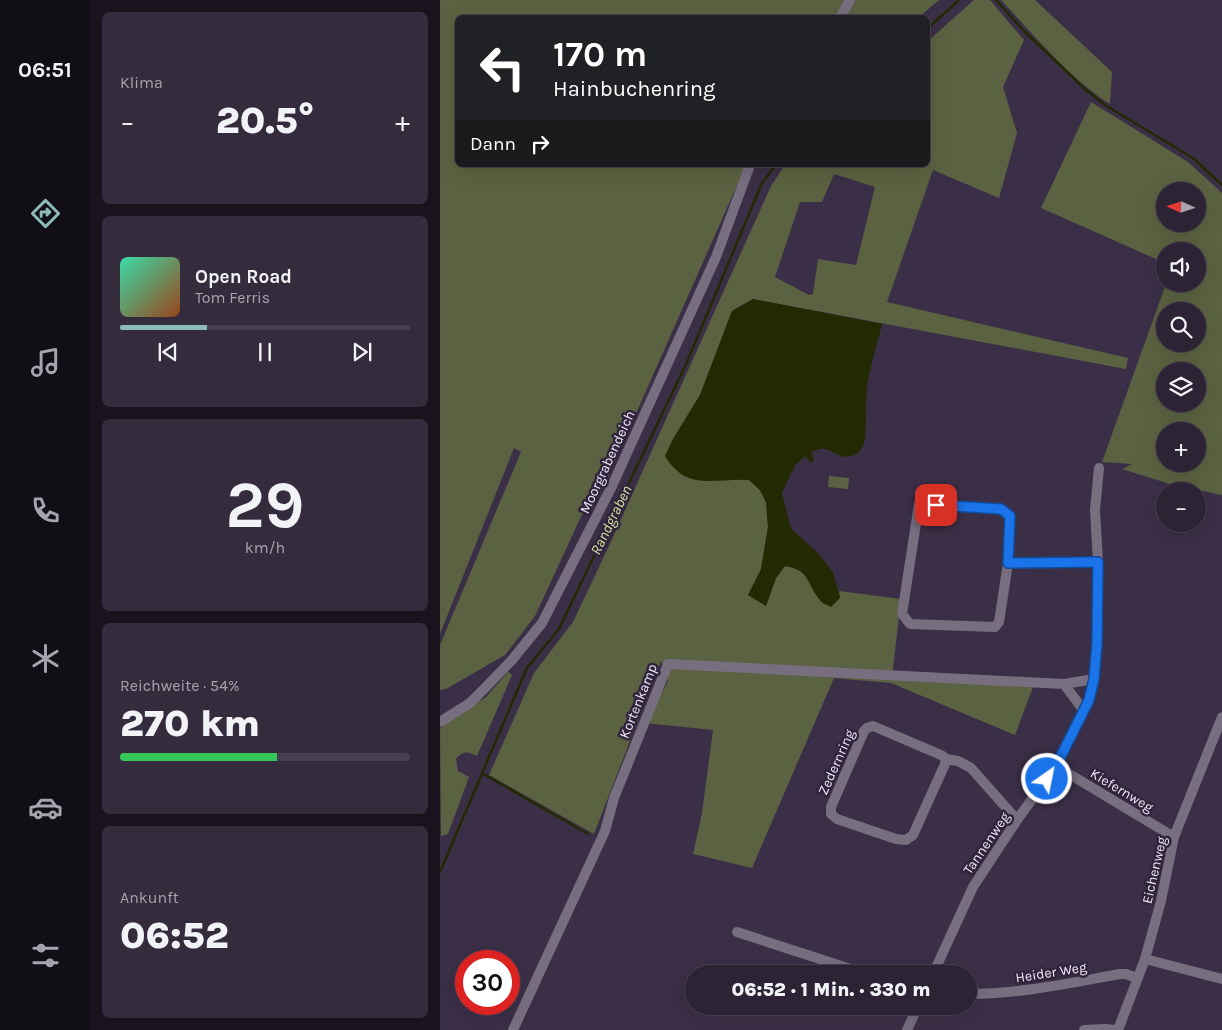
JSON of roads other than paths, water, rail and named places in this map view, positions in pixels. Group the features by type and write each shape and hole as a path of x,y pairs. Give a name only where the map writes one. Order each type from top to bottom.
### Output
{"street":[{"path":"842,15 850,0"},
{"name":"Moorgrabendeich","path":"440,722 470,703 512,660 542,623 612,486 716,257 749,167"},
{"name":"Tannenweg","path":"937,965 973,887 1017,820 1056,766 1089,700 1094,679 1097,643 1098,562 1095,510 1099,468"},
{"path":"919,504 1001,509 1010,516 1008,563 999,622 995,627 910,624 902,614 919,504"},
{"path":"1008,563 1098,562"},
{"name":"Kortenkamp","path":"513,1030 605,830 614,798 668,664 1064,684 1094,679"},
{"path":"1064,684 1084,711"},
{"name":"Eichenweg","path":"1117,1030 1145,959 1161,901 1174,837 1222,717"},
{"name":"Zedernring","path":"946,760 946,764 913,835 906,840 896,840 837,819 831,814 831,806 864,731 870,726 877,727 941,755 946,760 958,761 972,768 1017,820"},
{"name":"Kiefernweg","path":"1056,766 1174,837"},
{"path":"737,932 838,965"},
{"path":"1145,959 1222,979"},
{"name":"Heider Weg","path":"977,994 1041,989 1120,974 1137,978"},
{"path":"907,1030 914,1015"},
{"path":"1084,1030 1117,1030"}],"waterway":[{"name":"Randgraben","path":"930,26 959,0"},
{"path":"996,0 1025,32 1085,89 1105,105 1193,158 1222,185"},
{"name":"Randgraben","path":"440,872 527,668 559,629 687,362 762,183 774,167"},
{"path":"482,773 588,834"}]}
